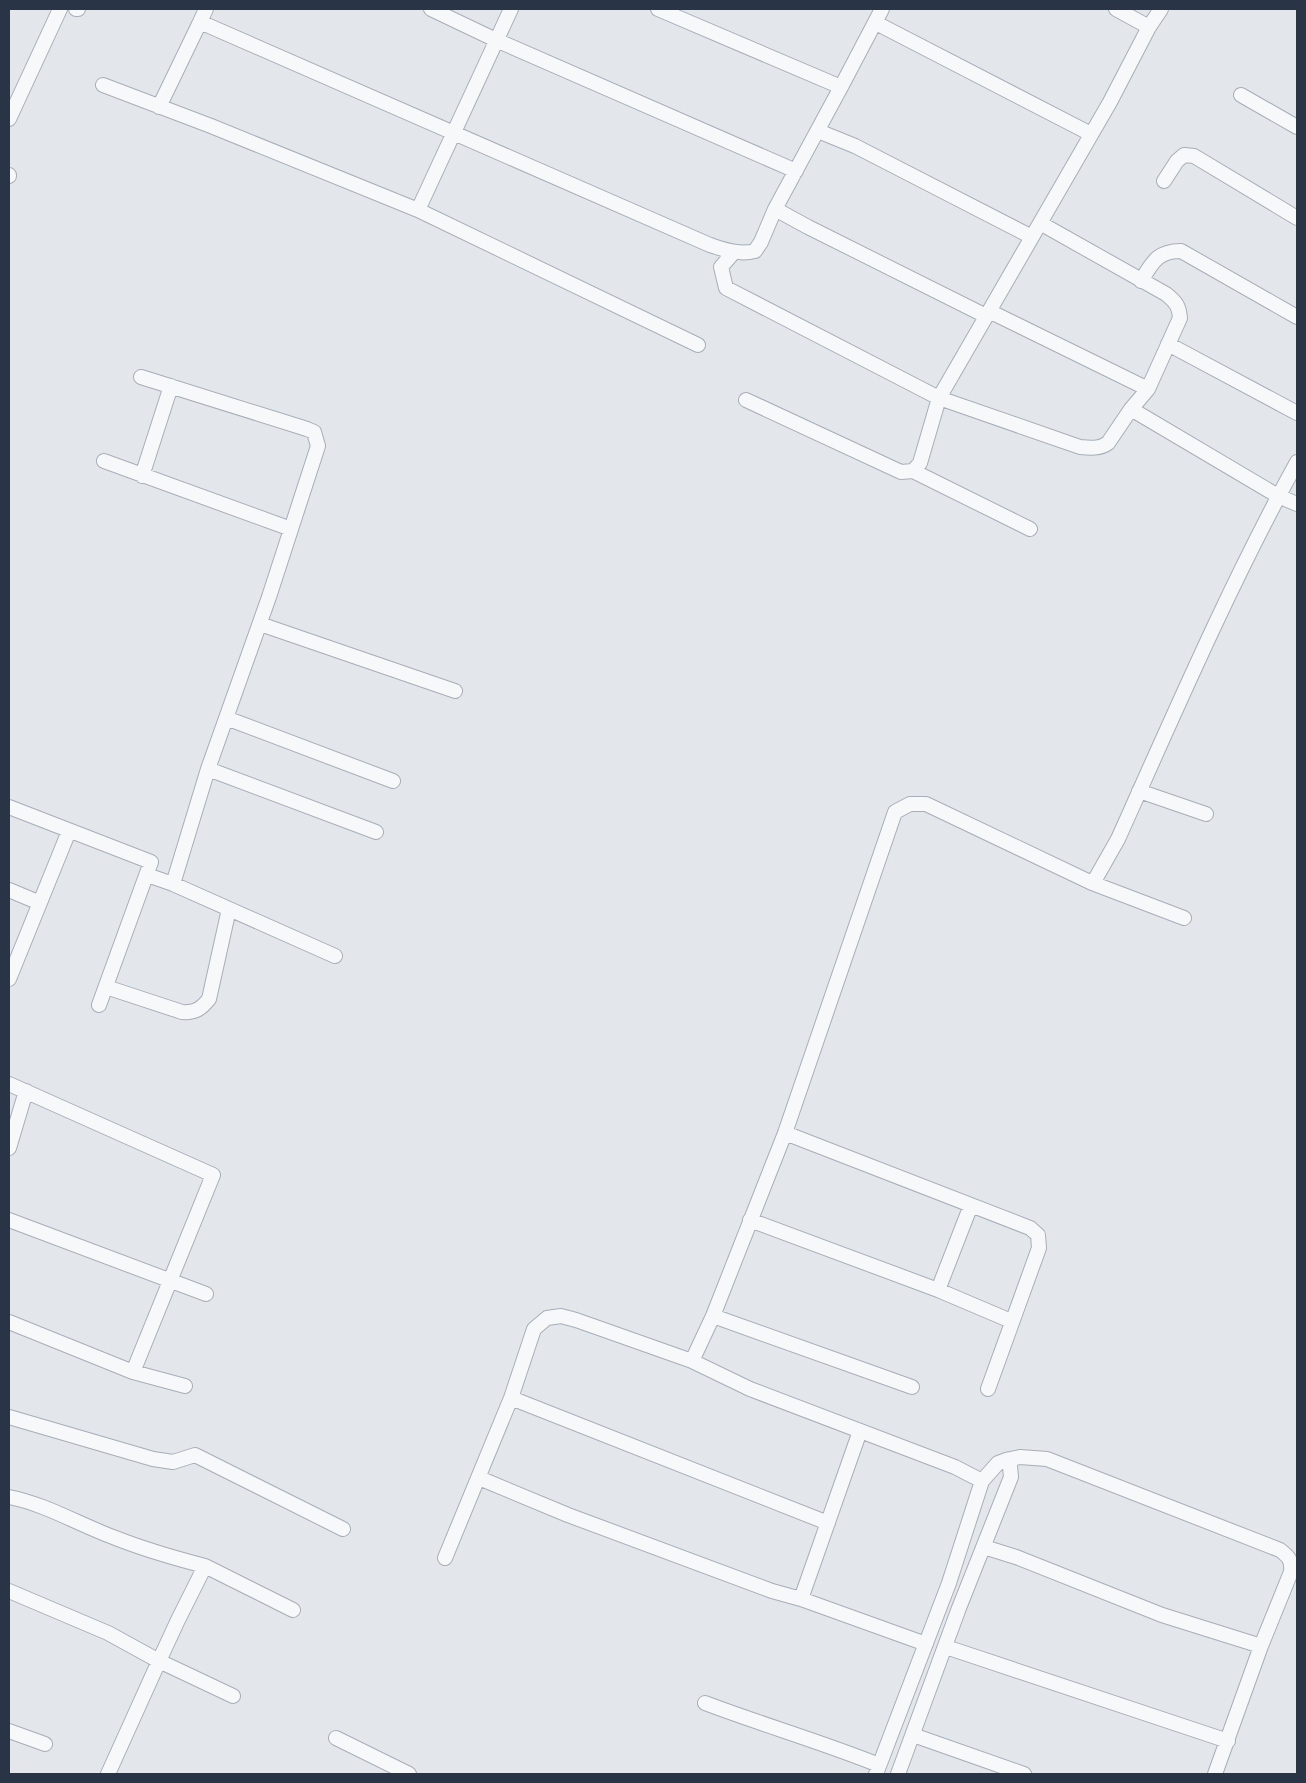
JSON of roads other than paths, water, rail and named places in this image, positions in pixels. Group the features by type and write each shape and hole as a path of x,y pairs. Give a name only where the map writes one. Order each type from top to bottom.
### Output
{"street":[{"path":"9,119 60,9"},
{"path":"159,107 206,9"},
{"path":"432,9 496,40 796,171"},
{"path":"418,210 511,9"},
{"path":"658,9 841,87"},
{"path":"200,22 710,245 734,252 746,253 755,251 761,242 775,209 882,9"},
{"path":"1116,9 1149,27"},
{"path":"913,471 920,463 939,398 1091,134 1149,27 1161,9"},
{"path":"876,23 1091,134"},
{"path":"103,85 418,210 698,345"},
{"path":"1241,95 1297,127"},
{"path":"818,131 855,146 1032,236"},
{"path":"1164,181 1177,160 1184,155 1194,156 1297,218"},
{"path":"775,209 987,314 1148,388"},
{"path":"734,252 721,267 726,288 939,398 1080,447 1096,448 1108,443 1148,388 1180,318 1180,309 1176,302 1166,294 1040,223"},
{"path":"1141,281 1156,258 1171,251 1181,251 1297,317"},
{"path":"1168,344 1297,413"},
{"path":"141,377 314,432 318,446 260,624 208,769 173,884"},
{"path":"142,476 171,386"},
{"path":"746,400 891,468 901,472 913,471 1030,529"},
{"path":"1131,409 1278,496 1297,504"},
{"path":"104,461 291,529"},
{"path":"1092,883 1118,839 1233,587 1297,462"},
{"path":"260,624 456,691"},
{"path":"226,718 393,781"},
{"path":"208,769 376,832"},
{"path":"1139,791 1206,814"},
{"path":"692,1362 713,1316 785,1132 895,812 910,804 926,804 1092,883 1184,918"},
{"path":"9,807 151,862 99,1005"},
{"path":"9,979 70,831"},
{"path":"147,875 173,884 335,956"},
{"path":"9,890 40,903"},
{"path":"106,987 182,1012 201,1009 209,1000 229,909"},
{"path":"9,1084 213,1175 133,1372"},
{"path":"9,1148 26,1091"},
{"path":"785,1132 1030,1228 1038,1235 1039,1248 1011,1321 988,1389"},
{"path":"938,1290 970,1205"},
{"path":"9,1220 206,1294"},
{"path":"750,1220 938,1290 1011,1321"},
{"path":"445,1558 512,1398 534,1329 547,1318 561,1316 576,1320 692,1362 750,1388 955,1467 982,1481"},
{"path":"713,1316 912,1387"},
{"path":"9,1322 133,1372 185,1386"},
{"path":"512,1398 828,1523"},
{"path":"9,1417 153,1459 173,1462 195,1455 344,1529"},
{"path":"801,1599 860,1431"},
{"path":"705,1703 835,1748 878,1770 949,1584 982,1481 1005,1463 1020,1457 1047,1459 1280,1550 1290,1558 1292,1564 1291,1572 1261,1646 1215,1774"},
{"path":"898,1774 1010,1477 1005,1463"},
{"path":"479,1478 568,1515 772,1591 801,1599 926,1644"},
{"path":"9,1497 25,1500 113,1538 153,1552 205,1566 293,1610"},
{"path":"984,1547 1016,1557 1162,1615 1261,1646"},
{"path":"108,1774 178,1620 205,1566"},
{"path":"9,1591 108,1633 159,1661 233,1696"},
{"path":"946,1647 1228,1741"},
{"path":"9,1731 45,1744"},
{"path":"912,1735 1024,1774"},
{"path":"336,1738 408,1774"}]}
